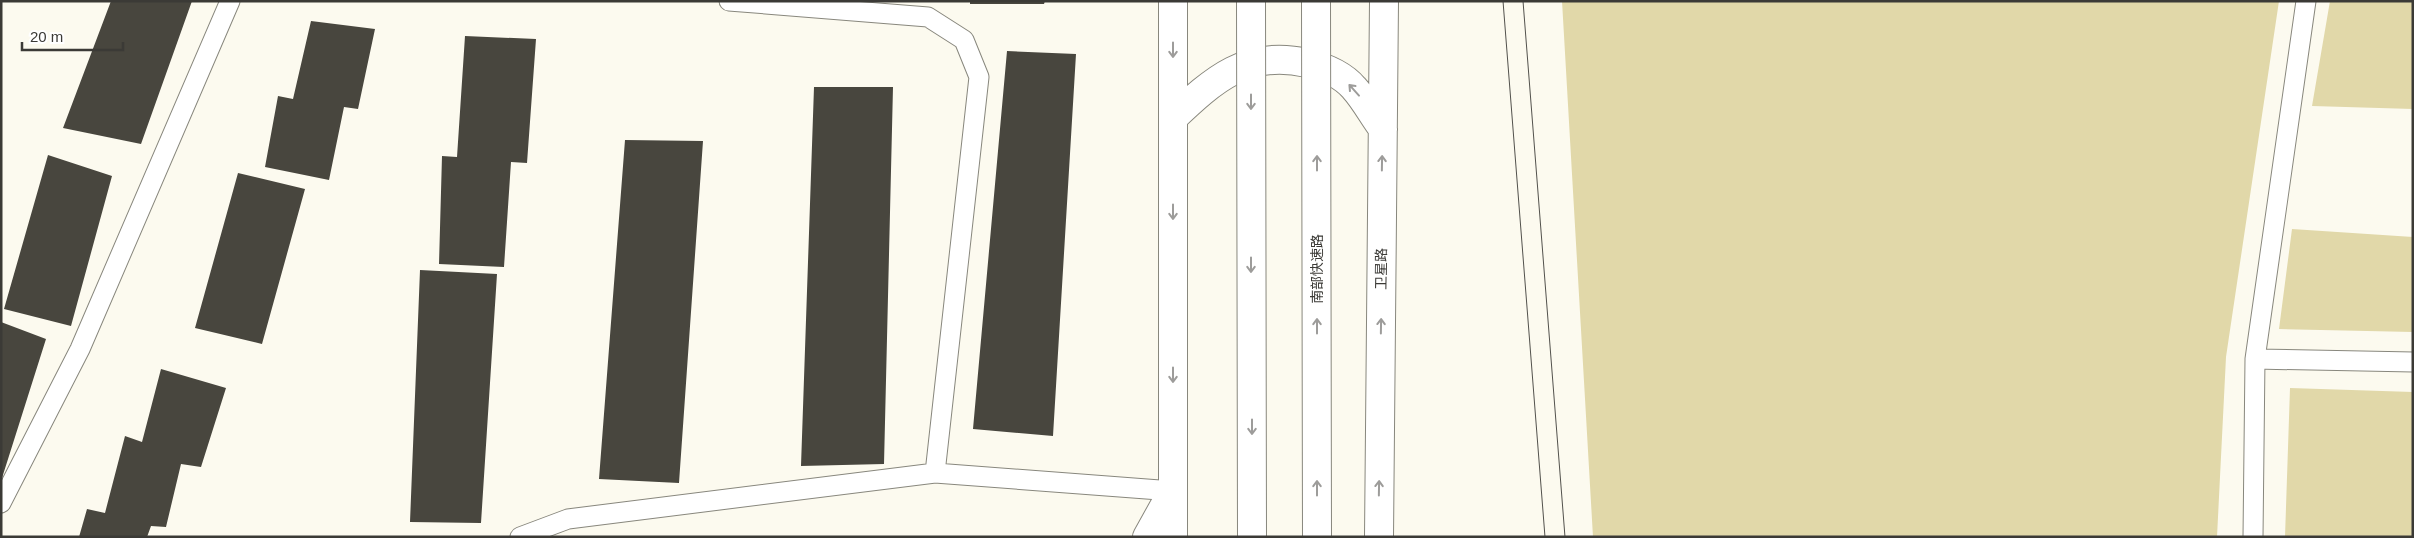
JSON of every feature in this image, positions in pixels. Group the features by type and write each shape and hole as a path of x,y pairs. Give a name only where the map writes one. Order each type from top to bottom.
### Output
{"main road":[{"path":"1173,1 1173,537"},
{"path":"1251,1 1252,537"},
{"name":"南部快速路","path":"1316,1 1317,537"},
{"name":"卫星路","path":"1379,537 1384,1"},
{"path":"1173,118 1208,84 1242,65 1286,58 1326,67 1353,87 1383,129"},
{"path":"1147,537 1173,491"}],"lane":[{"path":"1,503 80,348 230,1"},
{"path":"729,1 928,17 964,40 979,77 935,474"},
{"path":"2254,537 2255,359 2306,1"},
{"path":"2255,359 2413,362"},
{"path":"520,537 568,520 935,474 1173,491"}],"shaded area":[{"path":"1562,1 2279,1 2226,357 2217,537 1593,537"},
{"path":"2330,1 2413,1 2413,109 2312,106"},
{"path":"2292,229 2413,237 2413,332 2279,329"},
{"path":"2290,388 2413,392 2413,537 2285,537"}],"building":[{"path":"111,1 192,1 141,144 63,128"},
{"path":"970,1 1045,1 1044,4 970,4"},
{"path":"311,21 375,29 358,109 344,107 329,180 265,167 278,96 293,99"},
{"path":"465,36 536,39 527,163 511,162 504,267 439,264 442,156 457,157"},
{"path":"1007,51 1076,54 1053,436 973,429"},
{"path":"814,87 893,87 884,464 801,466"},
{"path":"625,140 703,141 679,483 599,479"},
{"path":"48,155 112,176 71,326 4,309"},
{"path":"238,173 305,189 262,344 195,328"},
{"path":"420,270 497,274 481,523 410,522"},
{"path":"1,322 46,339 2,478 1,478"},
{"path":"161,369 226,388 201,467 181,464 166,527 151,526 147,537 79,537 87,509 105,513 125,436 142,442"}],"tram line":[{"path":"1503,1 1545,537"},
{"path":"1523,1 1565,537"}]}
